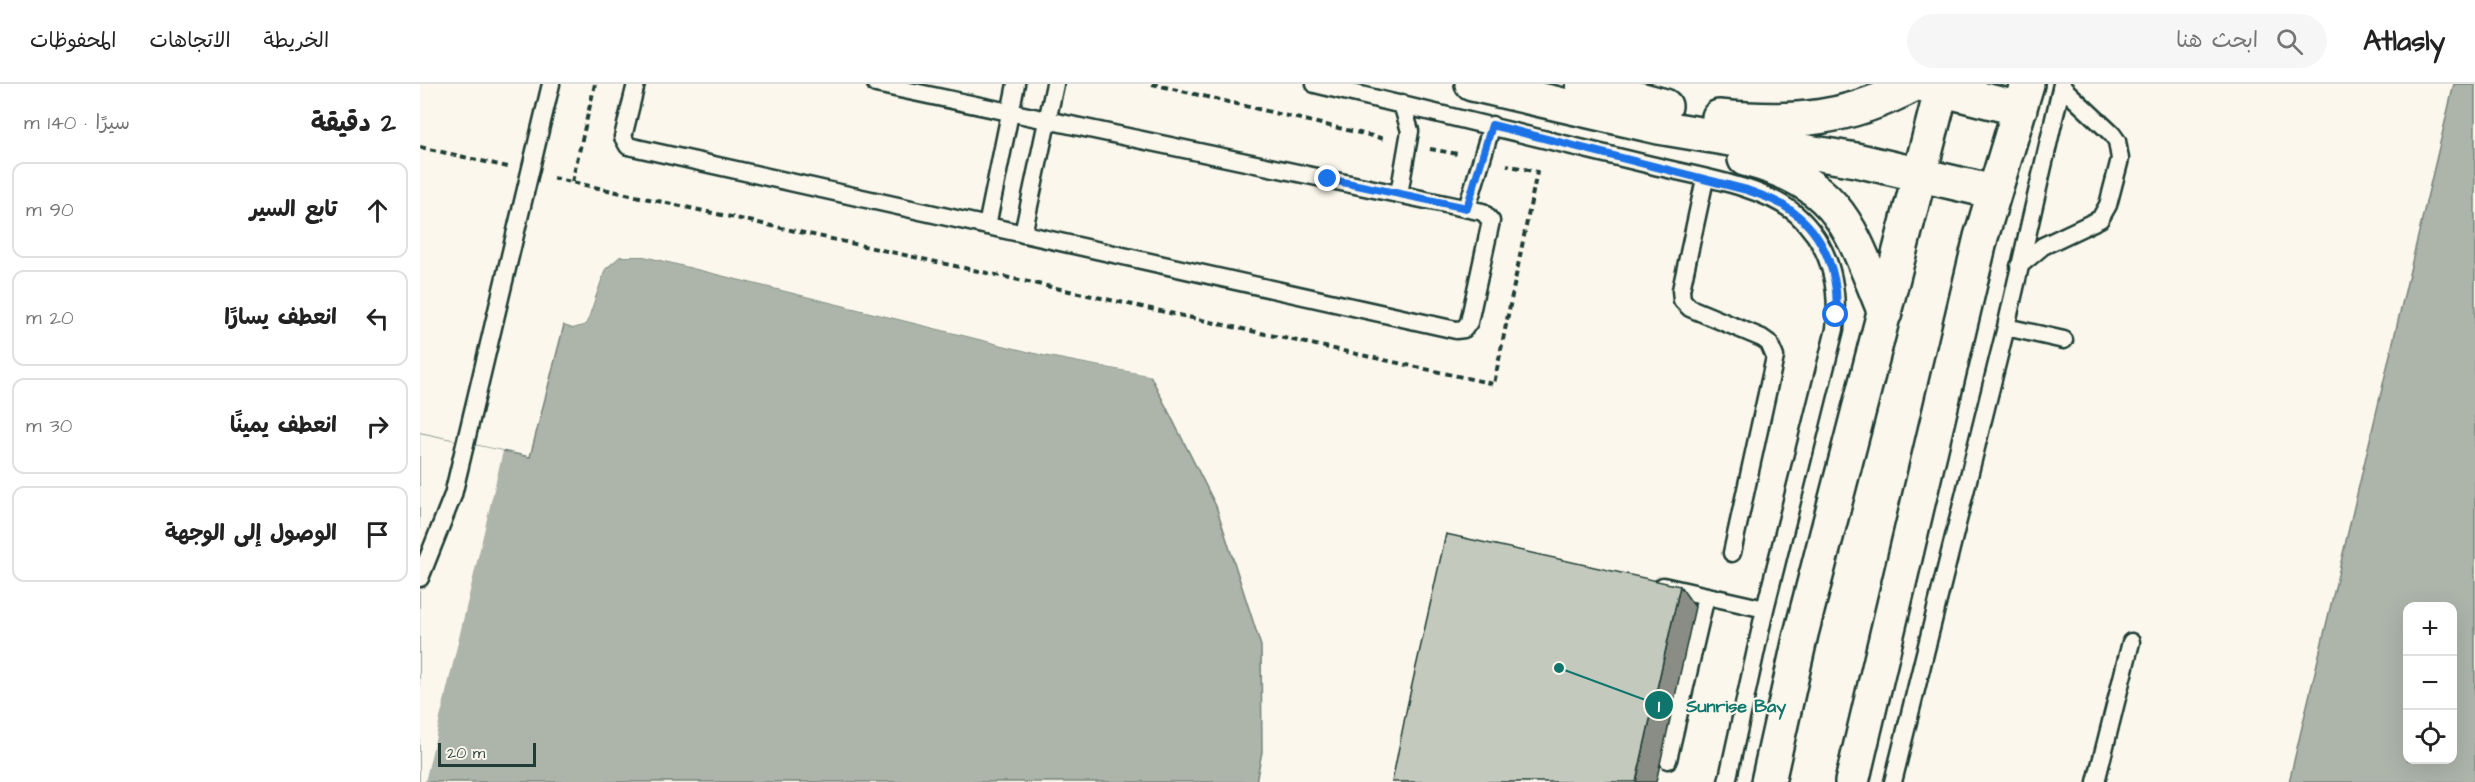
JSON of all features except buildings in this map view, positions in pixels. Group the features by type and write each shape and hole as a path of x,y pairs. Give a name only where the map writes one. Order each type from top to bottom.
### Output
{"street":[{"path":"1472,84 1658,127 1856,160 1994,192"},
{"path":"1583,84 1672,108 1715,117 1759,121 1804,121 1854,110 1930,85 2024,96 1981,237 1852,782"},
{"path":"1768,782 1801,634 1920,174 1930,85"},
{"path":"1658,127 1677,142 1769,165 1797,176 1815,188 1845,222 1886,312"}],"lane":[{"path":"420,578 453,495 551,84"},
{"path":"636,84 623,137 628,146 1460,331 1469,321 1491,221 1487,213 876,84"},
{"path":"987,226 1016,84"},
{"path":"1023,234 1055,84"},
{"path":"1315,84 1492,125 1747,190 1794,212 1809,226 1824,249 1834,274 1838,301 1835,328 1765,609 1727,782"},
{"path":"2019,266 2043,246 2100,219 2108,205 2120,159 2117,141 2112,134 2062,85"},
{"path":"1893,782 2006,327 2062,85"},
{"path":"1399,194 1410,131 1402,104"},
{"path":"1467,208 1492,125"},
{"path":"1705,179 1682,290 1682,300 1689,308 1762,338 1769,343 1775,357 1732,553"},
{"path":"2006,327 2064,340"},
{"path":"1652,583 1765,609"},
{"path":"1668,760 1706,596"},
{"path":"2096,782 2131,642"}],"path":[{"path":"572,182 596,84"}],"shaded area":[{"path":"2454,84 2475,84 2475,782 2289,782"},
{"path":"620,256 644,256 1043,355 1150,375 1216,506 1261,646 1262,752 1256,782 420,782 420,433 530,457 564,325 573,328 586,324 605,269"}],"pier":[{"path":"619,253 645,253 1044,352 1150,372 1153,376 1043,355 644,256 620,256 605,269 586,324 573,328 564,325 564,322 573,325 584,321 602,267"},
{"path":"420,433 503,451 425,782 420,782"}],"place":[{"name":"Sunrise Bay","path":"1559,668"}],"route":[{"path":"1328,179 1467,208 1492,125 1747,190 1775,201 1794,212 1809,226 1824,249 1834,274 1838,301 1836,315"}]}
